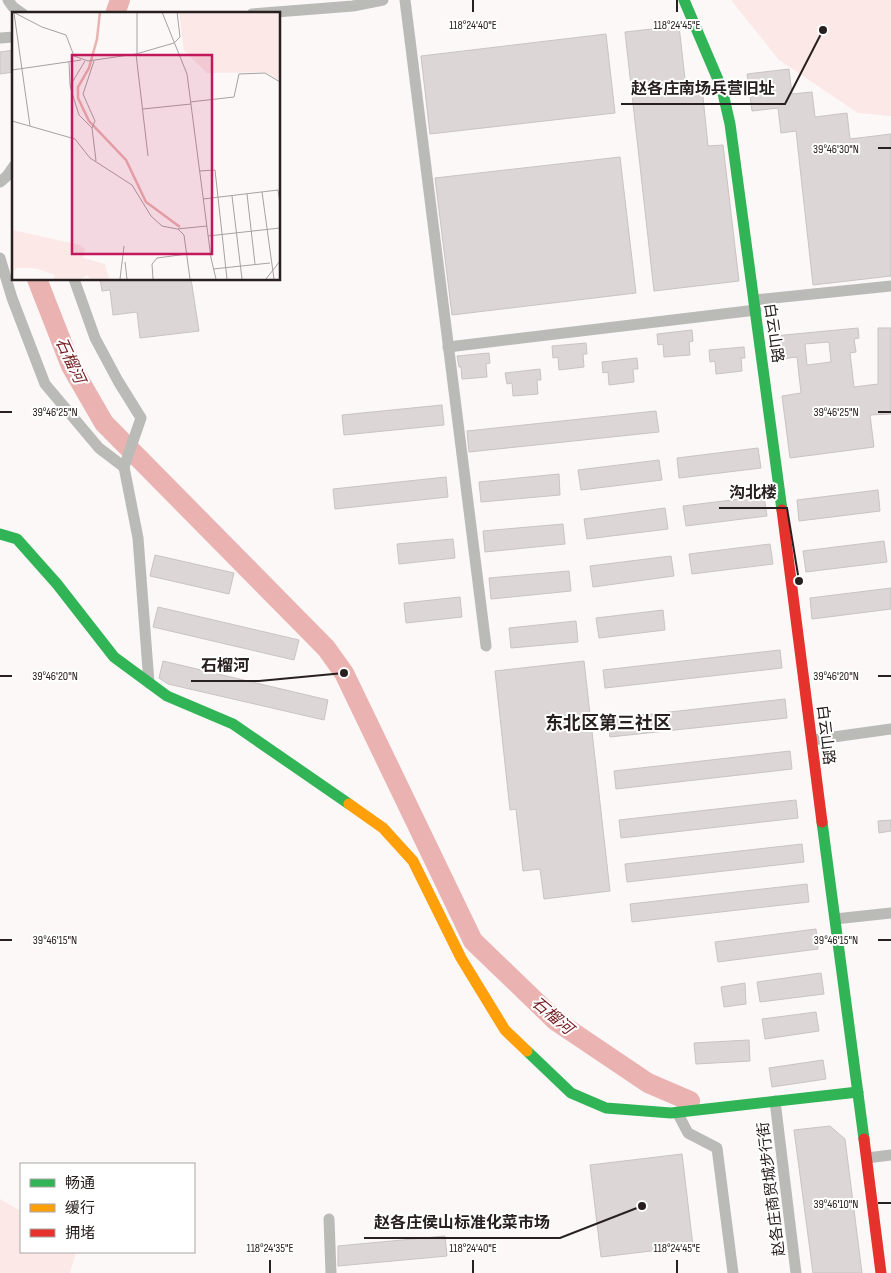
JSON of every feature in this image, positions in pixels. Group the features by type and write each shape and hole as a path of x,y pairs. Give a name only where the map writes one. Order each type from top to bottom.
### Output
{"street":[{"path":"8,0 13,7 21,12"},
{"path":"277,12 353,6 382,0"},
{"path":"405,0 486,646"},
{"name":"白云山路","path":"684,0 722,90 730,124 881,1273"},
{"path":"0,182 12,169"},
{"path":"0,258 12,298 45,384 99,448 125,465"},
{"path":"74,280 95,338 141,418 125,465 138,538 149,683"},
{"path":"448,347 891,286"},
{"path":"0,534 17,539 57,584 114,657 167,696 233,724 383,828 412,861 461,958 505,1030 572,1093 606,1108 677,1112 858,1092"},
{"path":"812,740 891,729"},
{"path":"835,919 891,913"},
{"name":"赵各庄商贸城步行街","path":"776,1101 796,1273"},
{"path":"677,1112 688,1133 716,1148 732,1273"},
{"path":"867,1158 891,1155"},
{"path":"330,1219 331,1273"}],"shaded area":[{"path":"731,0 891,0 891,116 858,113 779,60"},
{"path":"0,1199 20,1210 20,1253 76,1253 70,1273 0,1273"}],"building":[{"path":"679,26 686,88 702,87 708,146 723,145 739,281 654,291 625,32"},
{"path":"606,34 615,113 430,134 421,56"},
{"path":"12,50 12,72 0,74 0,52"},
{"path":"789,69 792,94 812,92 815,117 847,113 850,139 891,134 891,276 813,285 796,131 781,133 778,108 752,111 747,74"},
{"path":"620,157 636,293 452,315 435,178"},
{"path":"100,280 191,280 199,331 140,338 137,312 113,315 110,290 102,291"},
{"path":"858,328 859,338 854,339 856,352 850,353 854,387 878,384 878,328 891,328 891,414 870,415 874,447 790,458 782,396 801,393 797,357 781,359 780,346 775,347 774,336","holes":["829,342 831,362 807,365 805,344"]},
{"path":"692,330 693,341 689,342 690,355 664,357 663,344 658,345 657,334"},
{"path":"586,343 587,354 583,354 584,367 559,370 558,357 553,358 552,346"},
{"path":"744,347 745,358 741,358 742,371 716,374 715,361 710,362 709,350"},
{"path":"489,353 490,363 486,364 487,377 462,379 461,367 459,367 457,356"},
{"path":"637,358 638,369 633,369 634,382 609,385 608,372 603,373 602,362"},
{"path":"540,369 541,380 537,380 538,394 513,396 512,383 507,384 505,373"},
{"path":"442,405 444,425 344,435 342,415"},
{"path":"656,411 659,432 469,452 467,431"},
{"path":"758,448 761,468 679,478 677,458"},
{"path":"659,460 662,480 581,490 578,470"},
{"path":"559,474 560,495 481,502 479,482"},
{"path":"446,477 448,497 335,509 333,489"},
{"path":"878,490 880,511 799,521 797,500"},
{"path":"764,496 767,516 686,526 683,506"},
{"path":"665,508 668,529 587,539 584,519"},
{"path":"563,524 565,544 485,552 483,531"},
{"path":"453,539 455,558 399,564 397,544"},
{"path":"884,541 887,562 806,572 803,551"},
{"path":"770,544 773,564 692,574 689,554"},
{"path":"155,555 234,573 229,594 150,576"},
{"path":"671,556 674,576 593,587 590,566"},
{"path":"569,571 571,591 491,599 489,578"},
{"path":"891,588 891,609 812,619 810,598"},
{"path":"460,597 462,617 406,623 404,603"},
{"path":"158,607 299,640 294,660 153,627"},
{"path":"663,610 665,630 599,638 596,618"},
{"path":"576,621 578,642 511,648 509,628"},
{"path":"780,650 782,668 605,688 603,670"},
{"path":"163,661 328,700 324,720 168,684 159,678"},
{"path":"584,661 610,891 544,899 540,869 523,871 516,809 510,810 495,671"},
{"path":"785,699 787,718 610,737 608,719"},
{"path":"790,751 792,769 616,789 614,771"},
{"path":"796,800 798,818 621,838 619,820"},
{"path":"891,820 891,831 879,833 878,821"},
{"path":"802,844 804,862 627,882 625,864"},
{"path":"807,884 809,902 632,922 630,904"},
{"path":"816,929 818,949 718,962 715,942"},
{"path":"821,973 824,994 760,1002 757,982"},
{"path":"745,983 746,1004 724,1007 721,987"},
{"path":"816,1012 819,1031 765,1039 762,1019"},
{"path":"749,1040 750,1061 696,1064 694,1043"},
{"path":"823,1060 826,1079 772,1087 769,1068"},
{"path":"830,1126 845,1139 862,1273 813,1273 794,1130"},
{"path":"682,1154 693,1246 601,1257 590,1165"},
{"path":"445,1236 447,1256 338,1266 338,1246"}],"waterway":[{"name":"石榴河","path":"116,12 120,0"},
{"name":"石榴河","path":"37,280 71,366 104,423 326,648 344,673 473,941 556,1021 648,1083 690,1101"}],"traffic: fast":[{"path":"684,0 722,89 730,124 782,510"},
{"path":"0,534 17,539 57,584 114,657 167,696 233,724 349,804"},
{"path":"822,822 864,1139"},
{"path":"527,1051 571,1093 606,1108 671,1113 858,1092"}],"traffic: slow":[{"path":"349,804 383,828 413,861 461,958 505,1030 527,1051"}],"traffic: jam":[{"path":"782,510 822,822"},
{"path":"864,1139 881,1273"}],"place":[{"name":"赵各庄南场兵营旧址","path":"823,30"},
{"name":"沟北楼","path":"799,581"},
{"name":"石榴河","path":"344,673"},
{"name":"赵各庄侯山标准化菜市场","path":"642,1206"}],"district":[{"name":"东北区第三社区","path":"608,723"}]}
